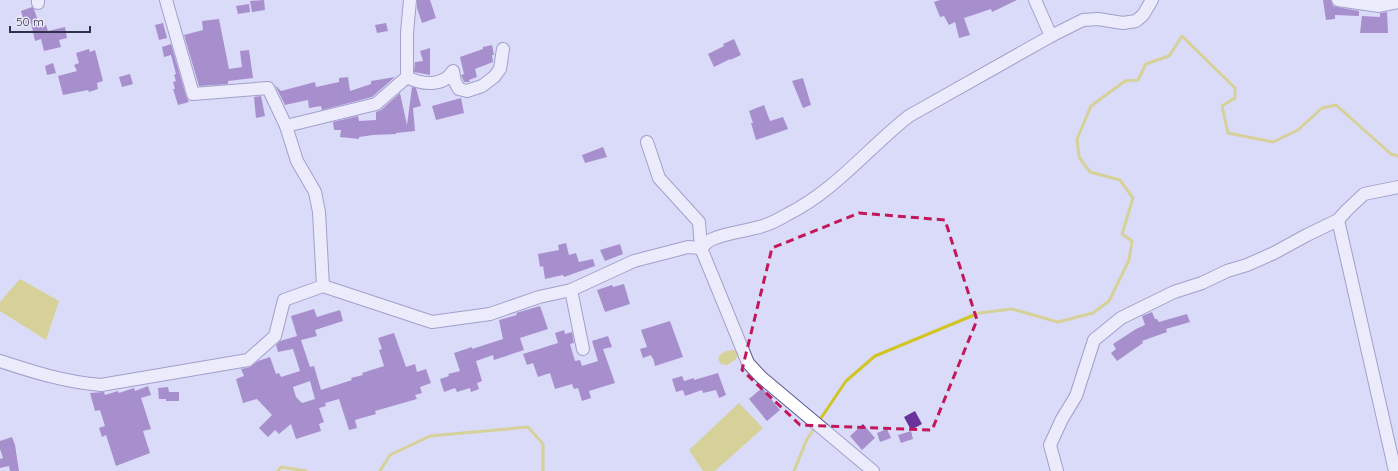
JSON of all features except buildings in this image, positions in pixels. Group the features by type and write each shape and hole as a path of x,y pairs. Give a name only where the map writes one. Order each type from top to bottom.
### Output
{"street":[{"path":"166,0 193,94 268,88 286,126 297,161 315,192 320,212 323,286"},
{"path":"286,126 376,104 407,77 407,33 410,0"},
{"path":"1034,0 1051,36"},
{"path":"0,361 42,375 81,383 100,385 248,360 275,336 284,300 323,286 432,322 490,314 539,297 571,290 634,261 688,247 701,248 712,239 756,228 788,215 819,196 841,178 856,162 909,116 1051,36 1084,20 1098,19 1123,23 1136,21 1143,15 1152,0"},
{"path":"1338,0 1379,6 1398,2"},
{"path":"407,77 416,82 432,83 446,79 453,70 455,82 459,89 467,91 482,86 494,77 500,69 503,50"},
{"path":"648,142 659,178 699,222 701,248 748,363 761,376 873,471"},
{"path":"1058,471 1050,445 1062,419 1076,396 1094,340 1121,318 1174,292 1202,283 1227,271 1274,253 1307,234 1338,220 1346,210 1364,194 1398,187"},
{"path":"1338,220 1395,471"},
{"path":"571,290 583,349"}],"highlighted area":[{"path":"859,213 945,220 977,320 932,430 800,425 742,370 772,248"}],"shaded area":[{"path":"20,279 59,301 46,340 0,311 0,302"},
{"path":"733,350 737,352 738,355 735,360 727,365 721,364 718,359 720,355 726,351"},
{"path":"739,403 763,428 715,471 703,471 689,450"}],"waterway":[{"path":"819,421 846,381 875,356 979,313 1012,309 1058,322 1093,313 1109,301 1129,260 1132,241 1122,234 1133,198 1120,180 1090,172 1079,157 1077,139 1091,106 1125,81 1138,80 1146,64 1169,56 1182,36 1235,88 1235,98 1222,106 1228,133 1273,142 1298,130 1322,108 1336,105 1391,154 1398,156"},
{"path":"794,471 807,439 816,426"},
{"path":"380,471 390,455 430,436 528,427 543,444 543,471"},
{"path":"278,471 281,467 306,471"}]}
